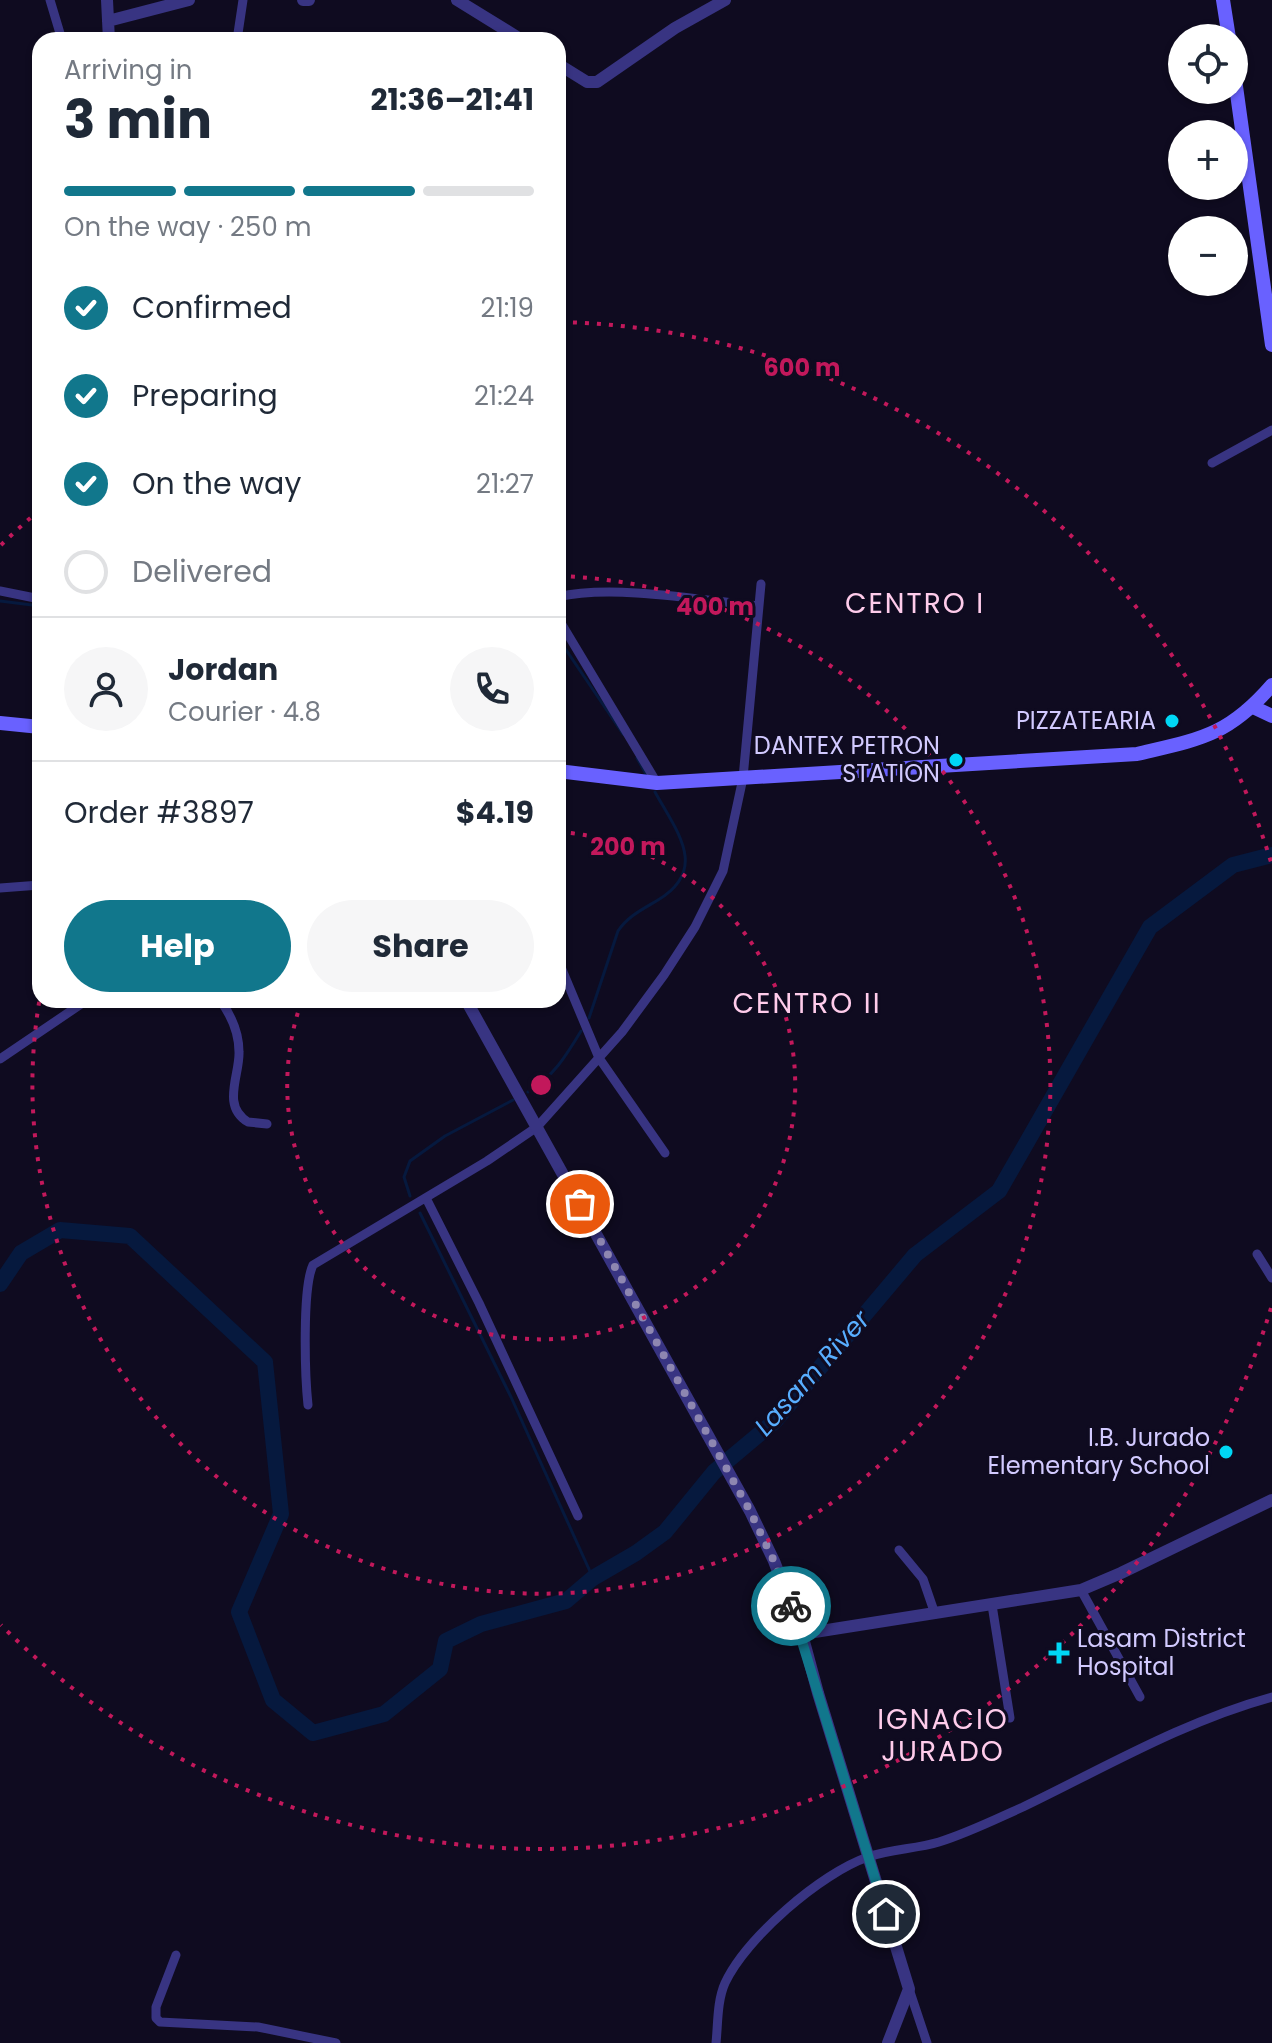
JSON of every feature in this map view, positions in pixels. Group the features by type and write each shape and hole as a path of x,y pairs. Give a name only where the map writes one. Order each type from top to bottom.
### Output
{"main road":[{"path":"1223,0 1227,24"},
{"path":"1238,104 1272,345"},
{"path":"566,772 657,783 1137,754 1195,741 1228,727 1253,707 1272,685"},
{"path":"1253,707 1272,716"},
{"path":"0,723 32,726"}],"street":[{"path":"50,0 60,32"},
{"path":"107,0 109,32"},
{"path":"108,21 189,0"},
{"path":"238,32 243,0"},
{"path":"303,0 309,0"},
{"path":"457,0 509,32"},
{"path":"566,69 587,82 597,82 675,28 725,0"},
{"path":"1212,463 1272,430"},
{"path":"308,1405 305,1361 308,1288 313,1265 537,1127 622,1032 695,927 723,871 743,778 761,584"},
{"path":"0,591 32,597"},
{"path":"566,596 595,593 663,596 758,606"},
{"path":"566,631 657,783"},
{"path":"0,888 32,886"},
{"path":"566,979 599,1058 665,1153"},
{"path":"0,1059 75,1008"},
{"path":"225,1008 233,1022 240,1054 233,1092 237,1111 248,1122 267,1124"},
{"path":"470,1008 696,1412 774,1561 802,1634 927,2043"},
{"path":"426,1198 479,1303 578,1516"},
{"path":"1257,1254 1272,1278"},
{"path":"802,1634 1081,1590 1272,1500"},
{"path":"899,1550 923,1579 935,1614"},
{"path":"1081,1590 1140,1697"},
{"path":"992,1605 1010,1718"},
{"path":"716,2043 724,1986 746,1953 798,1898 823,1880 868,1857 951,1838 1024,1806 1132,1752 1246,1704 1272,1697"},
{"path":"176,1955 156,2007 156,2018 160,2022 258,2027 336,2043"},
{"path":"888,2043 909,1989"}],"waterway":[{"path":"0,601 32,605"},
{"path":"566,650 623,734"},
{"path":"637,758 647,776"},
{"path":"589,1018 618,931 631,917 673,888 682,876 684,849 655,792"},
{"name":"Lasam River","path":"0,1284 21,1253 60,1230 130,1236 265,1362 281,1514 239,1612 273,1700 313,1733 384,1714 440,1669 446,1641 481,1624 566,1601 593,1578 665,1532 714,1472 775,1421 915,1255 999,1191 1150,927 1233,865 1272,855"},
{"path":"528,1092 552,1073 581,1031"},
{"path":"410,1196 404,1177 410,1161 445,1136 513,1100"},
{"path":"420,1213 511,1397 593,1578"}],"way so far":[{"path":"580,1204 750,1511 791,1606"}],"place":[{"name":"PIZZATEARIA","path":"1172,721"},
{"name":"DANTEX PETRON STATION","path":"956,760"},
{"name":"I.B. Jurado Elementary School","path":"1226,1452"},
{"name":"Lasam District Hospital","path":"1059,1653"}],"district":[{"name":"CENTRO I","path":"915,603"},
{"name":"CENTRO II","path":"807,1003"},
{"name":"IGNACIO JURADO","path":"943,1735"}],"route":[{"path":"791,1606 886,1914"}]}
